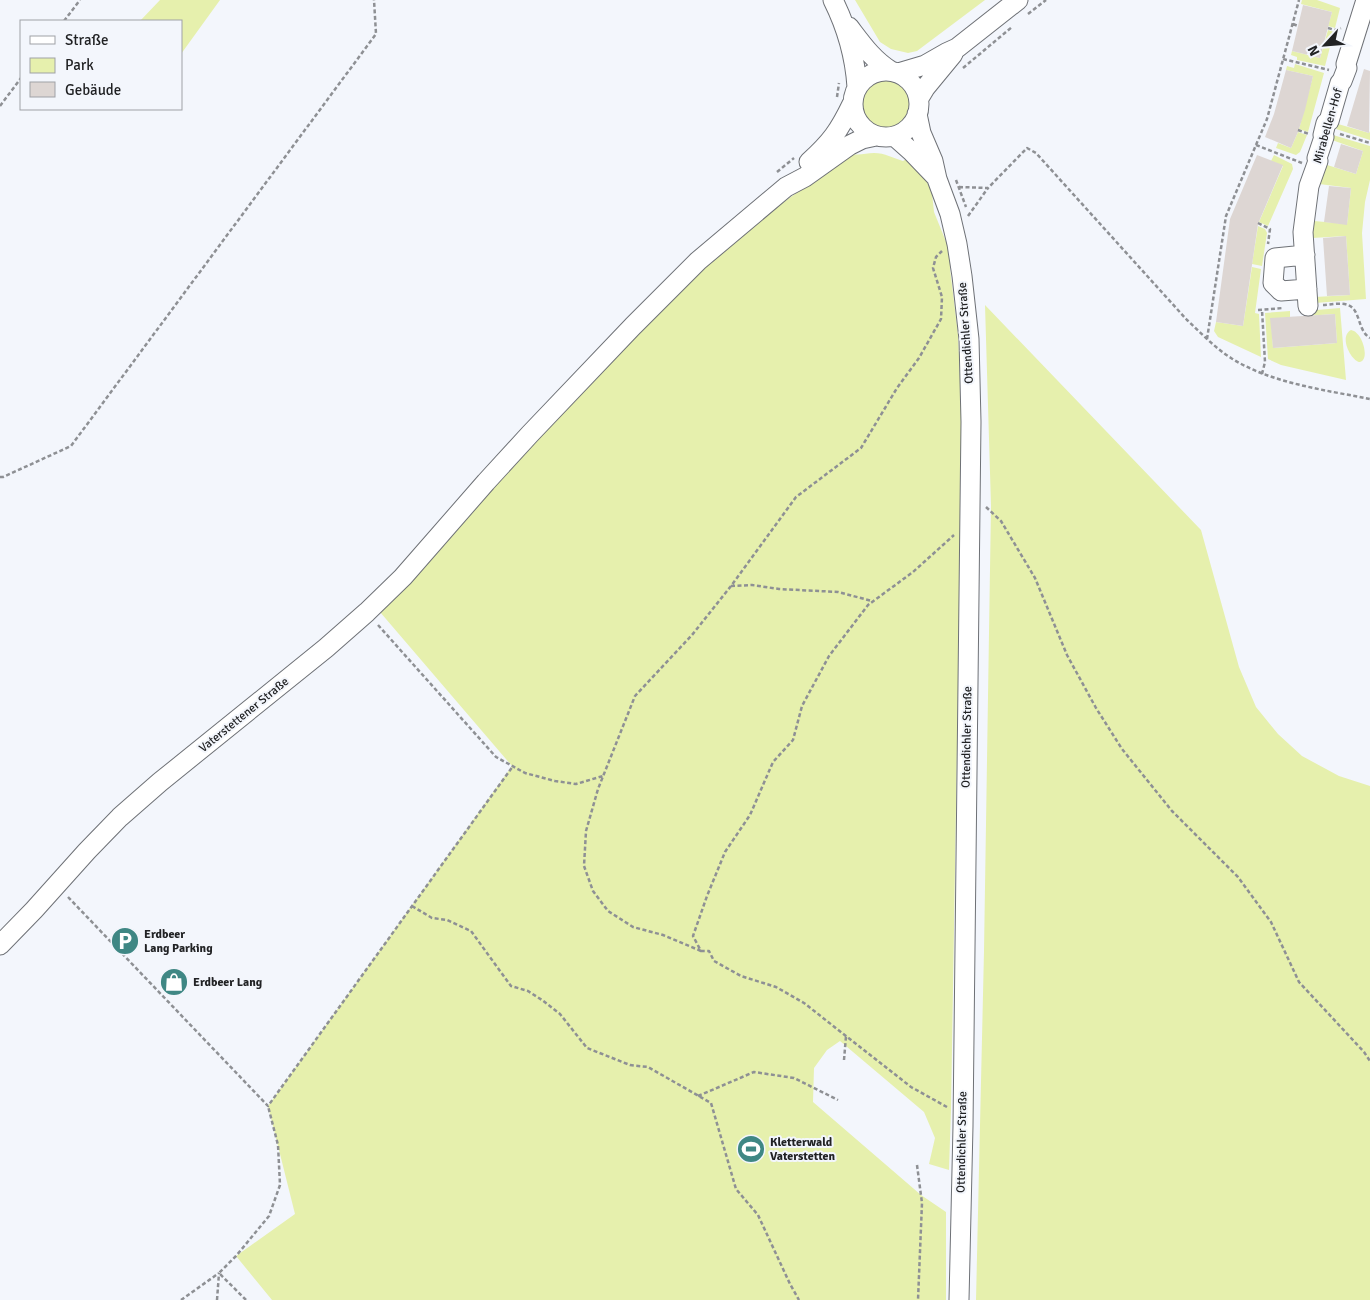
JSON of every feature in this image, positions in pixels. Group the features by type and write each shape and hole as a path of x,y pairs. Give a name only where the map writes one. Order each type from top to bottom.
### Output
{"street":[{"path":"849,96 868,75 875,72 894,72 925,65 957,48 1018,0"},
{"name":"Mirabellen-Hof","path":"1310,300 1303,232 1309,186 1318,161 1317,158 1324,138 1326,123 1329,121 1340,83 1347,68 1346,64 1366,0"},
{"path":"837,8 881,65 905,77 912,83 916,90 918,106"},
{"path":"781,180 800,171 826,147 842,125 849,96 854,57 837,8"},
{"path":"781,180 805,177 850,145 862,139 885,136 906,130 915,120 925,88 957,48"},
{"path":"849,96 859,124 870,133 885,136"},
{"name":"Ottendichler Straße","path":"918,106 920,127 933,161 958,244 969,339 971,422 970,521 963,1126 958,1300"},
{"name":"Ottendichler Straße","path":"885,136 912,152 937,178"},
{"name":"Vaterstettener Straße","path":"0,945 120,817 160,782 326,648 403,577 486,482 619,341 781,180"},
{"path":"1305,254 1275,258 1273,283 1281,291 1310,300"}],"path":[{"path":"65,20 80,0"},
{"path":"0,477 71,446 376,34 374,0"},
{"path":"1021,19 1046,0"},
{"path":"1207,339 1226,216 1268,119 1299,0"},
{"path":"1293,24 1298,26"},
{"path":"963,69 1014,25"},
{"path":"1283,59 1322,69"},
{"path":"840,78 849,96"},
{"path":"0,106 20,79"},
{"path":"1325,129 1370,143"},
{"path":"1256,145 1302,163"},
{"path":"968,216 988,188 1027,148 1036,153 1187,320 1230,358 1262,374 1297,384 1370,399"},
{"path":"781,180 798,154"},
{"path":"1245,171 1249,173"},
{"path":"959,187 988,188"},
{"path":"1228,211 1233,213"},
{"path":"1258,223 1270,229 1267,248"},
{"path":"948,246 936,257 933,268 942,297 940,319 919,358 897,388 861,448 796,498 692,635 634,696 603,776 586,831 584,866 594,891 608,911 633,926 663,935 701,951 709,951 714,961 741,976 776,988 804,1003 911,1087 951,1109"},
{"path":"1220,254 1225,255"},
{"path":"1310,300 1347,304 1354,311 1363,333 1370,338"},
{"path":"1213,305 1218,306"},
{"path":"1262,310 1265,362 1262,374"},
{"path":"970,496 985,506 1001,521 1035,578 1067,655 1096,708 1122,749 1172,811 1238,877 1271,922 1299,982 1364,1052 1370,1061"},
{"path":"701,951 693,936 725,852 750,815 774,762 793,740 802,706 829,656 868,605 913,572 970,521"},
{"path":"730,586 752,584 779,589 838,592 873,601"},
{"path":"366,612 496,757 525,773 555,781 576,784 603,776"},
{"path":"268,1106 513,766"},
{"path":"68,896 268,1106 278,1145 280,1185 269,1216 236,1256 219,1273 181,1300"},
{"path":"412,906 432,918 447,920 471,930 511,986 528,992 560,1014 588,1048 630,1065 648,1067 710,1102 736,1189 758,1215 799,1300"},
{"path":"844,1060 846,1036"},
{"path":"698,1096 754,1072 794,1078 838,1100"},
{"path":"917,1165 922,1203 918,1300"},
{"path":"217,1300 219,1273"},
{"path":"219,1273 246,1300"}],"green space":[{"path":"160,0 220,0 182,53 182,20 141,20"},
{"path":"855,0 985,0 917,51 908,53 891,49 880,42"},
{"path":"1302,0 1317,0 1340,8 1335,28 1328,26 1332,12 1301,4"},
{"path":"1328,30 1334,32 1325,66 1297,60 1297,57 1291,55 1292,51 1320,58"},
{"path":"1295,64 1324,73 1308,132 1299,129 1313,76 1286,70 1287,66 1294,68"},
{"path":"885,78 895,80 903,85 908,93 910,103 908,113 903,121 895,126 885,128 875,126 867,121 862,113 860,103 862,93 867,85 875,80"},
{"path":"1338,124 1369,133 1370,131 1370,140 1336,129"},
{"path":"1298,132 1307,135 1300,152 1296,155 1276,148 1278,143 1291,148"},
{"path":"1333,135 1370,146 1370,180 1365,202 1362,233 1366,299 1315,303 1315,297 1350,295 1346,236 1312,238 1314,221 1347,224 1351,188 1319,184 1324,164 1356,174 1363,151 1332,140"},
{"path":"849,152 858,155 882,154 903,161 910,157 922,172 932,193 934,212 951,254 950,269 958,334 962,424 949,1170 929,1164 935,1138 924,1112 840,1041 827,1050 814,1068 813,1102 921,1195 946,1212 946,1300 272,1300 236,1256 295,1214 268,1106 512,766 380,612 536,438 706,265"},
{"path":"1274,155 1292,164 1293,169 1268,226 1259,222 1283,166 1271,161"},
{"path":"1258,226 1265,229 1267,233 1262,266 1252,264"},
{"path":"1252,267 1261,269 1255,313 1259,314 1261,357 1218,337 1214,331 1216,322 1243,326"},
{"path":"985,305 1201,530 1239,667 1256,707 1278,734 1302,756 1339,776 1370,786 1370,1300 976,1300 991,506"},
{"path":"1340,308 1346,380 1281,365 1268,359 1265,313 1290,311 1290,317 1271,319 1273,348 1337,343 1335,314 1305,316 1305,311"},
{"path":"1351,330 1359,336 1364,346 1363,360 1360,362 1350,354 1346,343 1347,333"}],"building":[{"path":"1303,5 1332,12 1320,58 1292,51"},
{"path":"1364,69 1370,71 1369,133 1347,126"},
{"path":"1286,70 1313,76 1305,110 1291,148 1265,137 1274,114"},
{"path":"1341,144 1363,151 1356,174 1334,167"},
{"path":"1257,155 1283,165 1258,224 1243,326 1216,322 1230,219"},
{"path":"1329,186 1351,188 1347,225 1324,222"},
{"path":"1346,236 1350,295 1327,296 1323,238"},
{"path":"1335,314 1337,343 1273,348 1270,318"}],"place":[{"name":"Erdbeer Lang Parking","path":"125,941"},
{"name":"Erdbeer Lang","path":"174,982"},
{"name":"Kletterwald Vaterstetten","path":"751,1149"}]}
